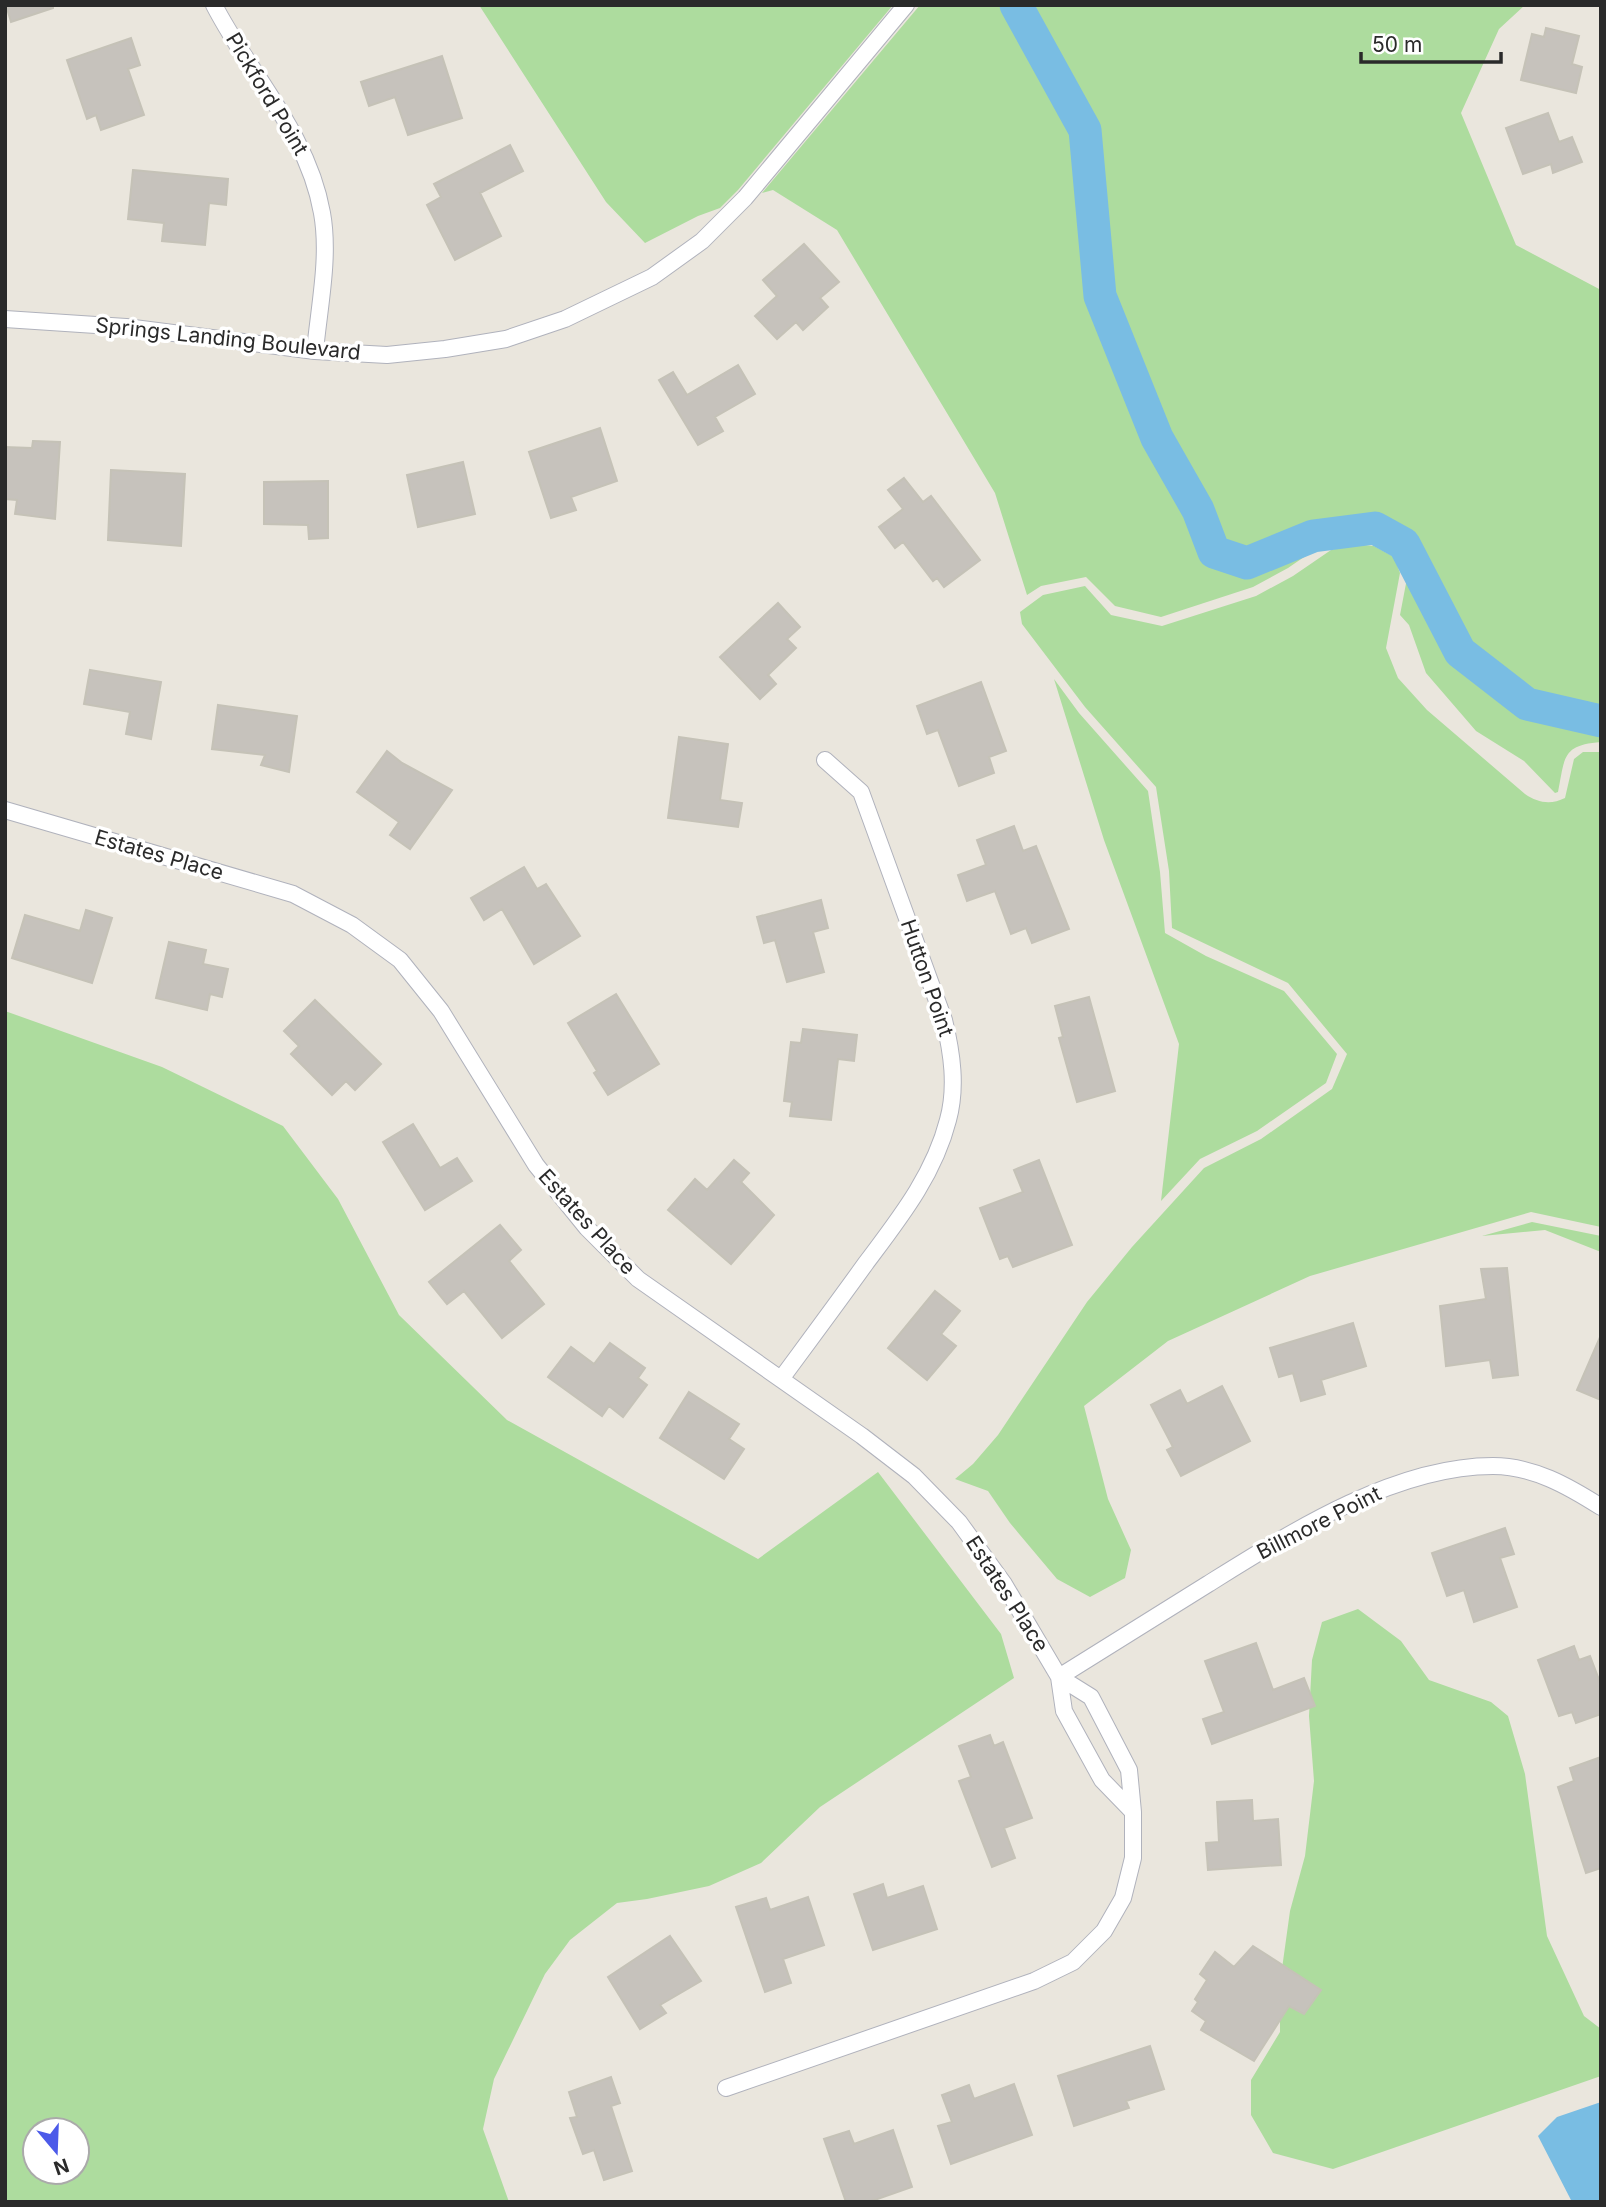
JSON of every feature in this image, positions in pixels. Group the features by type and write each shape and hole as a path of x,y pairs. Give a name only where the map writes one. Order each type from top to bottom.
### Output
{"street":[{"name":"Pickford Point","path":"214,5 288,121 311,167 323,214 324,259 314,351"},
{"name":"Springs Landing Boulevard","path":"5,319 126,327 314,351 387,355 506,339 565,319 652,277 702,242 745,198 906,5"},
{"name":"Hutton Point","path":"780,1379 907,1207 935,1159 949,1118 953,1079 952,1055 944,1020 861,792 825,760"},
{"name":"Estates Place","path":"5,810 293,894 352,925 400,960 441,1011 536,1165 587,1228 638,1279 862,1436 914,1476 958,1522 1004,1584 1059,1677 1064,1711 1102,1780 1133,1812"},
{"name":"Billmore Point","path":"1059,1677 1265,1548 1375,1491 1433,1471 1495,1466 1546,1475 1601,1507"},
{"name":"Estates Place","path":"726,2088 1034,1981 1073,1962 1104,1931 1123,1898 1133,1858 1129,1770 1091,1697 1059,1677"}],"green space":[{"path":"479,5 893,5 720,208 645,243 606,202"},
{"path":"920,5 1525,5 1499,29 1461,113 1516,245 1601,290 1601,742 1572,750 1564,762 1558,792 1555,793 1524,761 1476,731 1426,673 1409,625 1400,615 1408,573 1401,552 1378,538 1354,535 1326,542 1288,568 1253,587 1161,617 1115,606 1086,577 1041,586 1027,595 995,493 837,230 773,190 762,193"},
{"path":"1354,544 1374,546 1394,557 1400,573 1386,648 1398,678 1427,710 1525,794 1545,802 1565,798 1574,759 1583,752 1601,752 1601,1227 1531,1212 1310,1276 1168,1341 1084,1406 1108,1499 1131,1550 1125,1578 1090,1597 1057,1579 1010,1523 988,1491 955,1479 973,1464 998,1435 1087,1302 1132,1247 1204,1168 1261,1139 1332,1089 1347,1054 1288,983 1172,928 1169,871 1156,787 1085,707 1022,624 1020,612 1043,595 1085,586 1111,615 1162,626 1256,596 1293,576 1331,550"},
{"path":"1054,679 1079,713 1148,791 1160,872 1165,933 1206,956 1284,991 1337,1054 1326,1083 1257,1131 1200,1159 1161,1201 1179,1044 1104,840"},
{"path":"5,1011 162,1067 283,1126 338,1199 399,1315 507,1420 758,1559 878,1472 1001,1634 1014,1678 820,1807 761,1863 709,1886 617,1903 570,1940 545,1974 494,2079 483,2129 509,2202 5,2202"},
{"path":"1532,1222 1601,1236 1601,1252 1545,1230 1482,1236"},
{"path":"1358,1609 1401,1641 1429,1680 1491,1702 1508,1716 1525,1774 1547,1936 1584,2016 1601,2029 1601,2076 1333,2169 1273,2153 1251,2115 1251,2080 1280,2032 1280,1983 1290,1911 1305,1856 1314,1781 1309,1716 1312,1660 1322,1622"}],"water":[{"path":"1601,2102 1601,2202 1572,2202 1538,2136 1557,2117"}],"building":[{"path":"6,5 53,5 53,8 11,22"},
{"path":"1546,28 1579,36 1572,64 1582,67 1576,93 1521,80 1532,34 1544,37"},
{"path":"131,38 140,65 128,69 144,115 101,130 96,115 87,119 67,60"},
{"path":"442,56 462,118 408,135 395,97 369,106 361,82"},
{"path":"1548,113 1559,142 1572,137 1582,162 1553,173 1551,164 1523,174 1506,128"},
{"path":"510,145 523,171 480,193 501,236 455,260 427,205 441,197 434,184"},
{"path":"133,170 228,179 226,205 209,203 205,245 162,241 164,223 128,219"},
{"path":"804,244 839,282 820,298 828,307 803,330 796,322 777,339 755,316 777,296 763,280"},
{"path":"738,365 755,394 715,417 723,431 698,445 659,380 673,372 687,395"},
{"path":"600,428 617,481 571,497 576,510 551,518 529,452"},
{"path":"33,441 60,442 55,519 15,514 17,500 5,499 5,447 32,448"},
{"path":"463,462 475,514 418,527 407,475"},
{"path":"111,470 185,474 181,546 108,540"},
{"path":"904,478 923,502 931,496 980,560 944,587 937,578 933,581 903,542 895,548 879,527 903,509 888,490"},
{"path":"328,481 328,538 309,539 308,525 264,524 264,482"},
{"path":"778,603 800,627 787,639 796,648 768,675 776,684 760,699 720,657"},
{"path":"90,670 161,682 151,739 126,734 130,712 84,704"},
{"path":"981,682 1006,751 989,757 994,773 959,786 938,730 927,734 917,706"},
{"path":"218,705 297,716 289,772 261,765 265,755 212,749"},
{"path":"679,737 728,744 720,800 742,803 738,827 668,818"},
{"path":"387,751 402,763 452,790 410,849 390,835 399,822 357,792"},
{"path":"1014,826 1023,851 1036,846 1069,929 1032,943 1026,928 1011,934 995,891 967,901 958,875 986,865 977,840"},
{"path":"524,867 537,889 546,884 580,936 534,964 502,909 484,920 471,898"},
{"path":"821,900 828,928 813,932 824,972 787,982 775,940 764,943 757,917"},
{"path":"86,910 112,918 92,983 12,958 25,915 80,931"},
{"path":"169,942 206,950 203,964 228,969 222,997 210,994 207,1010 156,998"},
{"path":"616,994 659,1064 608,1095 568,1023"},
{"path":"1089,997 1115,1091 1077,1102 1059,1038 1063,1037 1055,1006"},
{"path":"315,1000 381,1064 355,1090 346,1081 332,1095 291,1054 299,1046 284,1031"},
{"path":"803,1029 857,1035 854,1061 838,1059 831,1120 790,1116 792,1102 784,1101 791,1042 801,1043"},
{"path":"413,1124 440,1168 457,1158 472,1181 425,1210 383,1142"},
{"path":"734,1160 749,1173 741,1182 774,1215 731,1264 668,1210 695,1179 707,1190"},
{"path":"1039,1160 1072,1245 1013,1267 1008,1256 1000,1259 980,1208 1023,1192 1014,1170"},
{"path":"500,1225 521,1250 509,1261 544,1304 502,1338 464,1291 447,1304 429,1282"},
{"path":"1507,1268 1518,1375 1493,1378 1490,1360 1446,1366 1440,1306 1486,1299 1481,1269"},
{"path":"935,1291 960,1311 941,1334 956,1346 927,1380 888,1348"},
{"path":"1353,1323 1366,1366 1321,1380 1325,1394 1301,1401 1293,1373 1279,1377 1270,1348"},
{"path":"1601,1335 1601,1400 1577,1390"},
{"path":"610,1343 645,1368 638,1378 647,1385 623,1417 609,1406 602,1416 548,1377 571,1347 594,1364"},
{"path":"1222,1386 1250,1441 1181,1476 1167,1450 1173,1447 1151,1405 1180,1390 1187,1404"},
{"path":"689,1392 739,1424 729,1439 744,1449 724,1479 660,1438"},
{"path":"1505,1528 1514,1554 1500,1558 1517,1607 1474,1622 1464,1590 1447,1596 1432,1553"},
{"path":"1256,1643 1273,1690 1304,1678 1315,1706 1212,1744 1203,1719 1224,1712 1205,1661"},
{"path":"1574,1646 1579,1660 1590,1656 1601,1685 1601,1714 1576,1723 1572,1712 1559,1716 1538,1660"},
{"path":"990,1735 994,1746 1003,1742 1032,1818 1004,1828 1015,1858 992,1867 959,1781 971,1777 959,1746"},
{"path":"1601,1757 1601,1868 1586,1873 1558,1787 1574,1781 1570,1768"},
{"path":"1252,1800 1253,1821 1278,1819 1281,1865 1208,1870 1206,1843 1219,1842 1217,1802"},
{"path":"883,1884 887,1898 923,1886 937,1929 873,1950 854,1894"},
{"path":"808,1897 824,1945 783,1959 791,1983 765,1992 736,1907 766,1898 770,1910"},
{"path":"670,1936 701,1981 660,2005 666,2013 640,2029 608,1977"},
{"path":"1253,1946 1321,1990 1304,2014 1289,2006 1254,2061 1201,2030 1206,2021 1192,2011 1198,2002 1195,1999 1207,1980 1200,1974 1215,1952 1234,1967"},
{"path":"1150,2046 1164,2089 1126,2101 1129,2108 1074,2126 1058,2076"},
{"path":"611,2077 620,2103 611,2106 632,2171 604,2180 594,2150 583,2154 570,2118 577,2117 569,2092"},
{"path":"1014,2084 1032,2135 951,2164 938,2126 952,2122 942,2095 969,2085 974,2099"},
{"path":"893,2130 912,2187 869,2202 846,2202 824,2139 849,2131 854,2144"}],"waterway":[{"path":"1016,5 1085,130 1100,296 1157,438 1198,510 1214,552 1247,563 1313,536 1375,528 1404,544 1460,652 1527,704 1601,721"}]}
